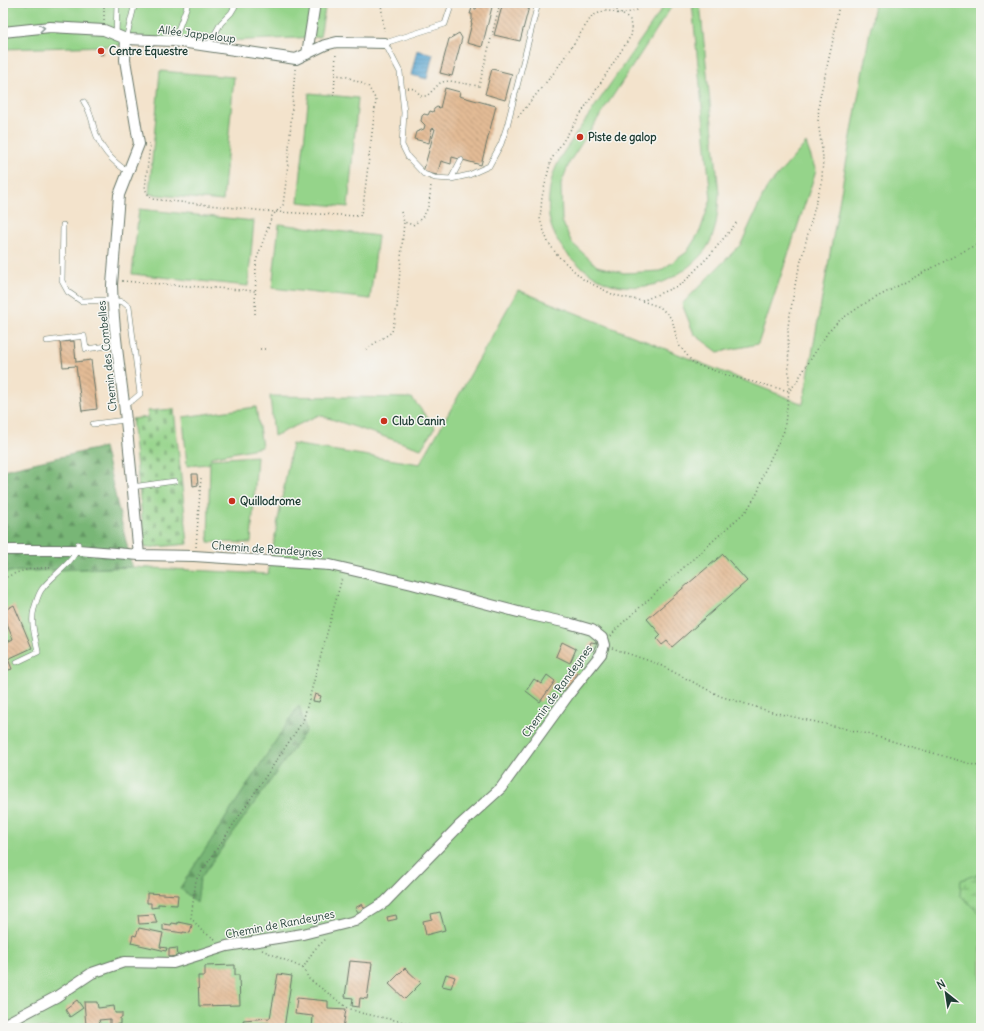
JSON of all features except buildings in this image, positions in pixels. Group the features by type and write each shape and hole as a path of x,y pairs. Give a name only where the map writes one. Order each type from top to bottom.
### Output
{"street":[{"path":"307,54 315,3"},
{"name":"Allée Jappeloup","path":"3,32 50,27 104,30 121,37 174,41 296,59"},
{"name":"Chemin des Combelles","path":"121,37 139,144 119,195 112,280 112,300 139,555"},
{"path":"296,59 325,45 337,42 385,43"},
{"name":"Chemin de Randeynes","path":"3,550 78,547 139,555 194,556 330,565 592,630 602,638 604,645 601,654 569,694 501,788 459,826 385,902 355,920 303,934 227,946 173,963 124,962 92,973 56,997 3,1025"}],"lane":[{"path":"117,3 121,37"},
{"path":"121,37 135,3"},
{"path":"174,41 188,3"},
{"path":"207,47 221,23 231,13 237,3"},
{"path":"452,3 445,24 385,43 400,72 404,113 402,145 408,157 424,174 432,177 452,179 469,175 489,166 501,144 507,126 538,3"},
{"path":"84,102 91,113 94,129 104,149 113,162 128,172"},
{"path":"452,179 461,160"},
{"path":"63,225 62,281 68,292 81,301 112,300 123,302 129,307 140,394 124,405"},
{"path":"47,341 84,336 86,349 116,345"},
{"path":"93,424 125,420"},
{"path":"132,487 175,481"},
{"path":"17,662 38,652 33,622 34,610 42,590 63,568 78,547"}],"path":[{"path":"104,3 104,30"},
{"path":"381,3 384,31"},
{"path":"401,87 415,89 421,96 427,96 442,82 450,81 479,86 500,3"},
{"path":"608,3 620,14 630,20 632,34 551,160 542,197 540,220 548,242 558,256 584,280 614,295 642,301 660,307 672,319 678,344 694,364 730,376 788,391"},
{"path":"507,126 520,114 556,70 592,16 606,10 620,14 636,11 644,3"},
{"path":"839,3 835,31 819,102 818,121 823,157 822,179 796,280 788,326 788,391 784,431 764,472 758,492 747,510 616,629 604,645 658,664 720,696 772,712 864,733 981,768"},
{"path":"334,96 337,42"},
{"path":"255,314 256,261 272,216 283,205 287,174 296,59"},
{"path":"138,136 145,138 150,145 145,189 150,199 275,212 360,216 363,207 376,100 368,86 345,76 335,75"},
{"path":"404,222 413,225 422,219 427,209 432,177"},
{"path":"366,348 392,332 397,307 404,222 401,212"},
{"path":"642,301 682,284 710,255 737,222"},
{"path":"788,391 795,384 828,332 840,320 864,304 981,242"},
{"path":"112,280 255,291"},
{"path":"260,348 268,349"},
{"path":"194,556 197,545 202,478"},
{"path":"3,579 36,567 63,568"},
{"path":"227,946 202,931 191,918 196,880 302,721 345,568"},
{"path":"303,968 314,950 330,936"},
{"path":"250,943 268,954 282,958 303,968 309,979 348,1008 361,1013 414,1024 416,1028"}],"green space":[{"path":"3,3 326,3 320,37 3,49"},
{"name":"Piste de galop","path":"666,3 674,3 570,161 561,184 562,221 572,243 597,266 624,273 660,271 687,252 700,231 711,199 692,3 700,3 719,193 715,229 710,243 702,254 684,270 670,279 657,284 645,286 634,287 616,285 601,280 575,262 566,253 553,232 550,221 550,188 554,172 563,153"},
{"path":"875,3 981,3 981,1028 3,1028 3,572 132,567 268,574 292,444 420,464 518,290 803,404"},
{"path":"160,71 234,77 223,201 149,194"},
{"path":"309,93 358,98 348,207 298,202"},
{"path":"806,143 816,171 758,344 718,352 694,334 682,304 741,244 766,189"},
{"path":"139,209 254,221 248,286 132,274"},
{"path":"279,224 378,236 370,299 272,288"},
{"name":"Club Canin","path":"270,396 412,398 435,427 421,449 319,415 274,436"},
{"path":"256,407 262,447 211,457 210,459 257,456 251,543 208,542 210,461 208,464 187,466 183,417"},
{"path":"174,409 188,544 145,548 132,419 148,417 147,411"},
{"path":"104,447 132,567 3,572 3,470"},
{"path":"299,705 306,731 200,879 197,903 180,888"},
{"path":"981,873 981,915 960,895 961,880"}],"water":[{"path":"417,50 433,54 427,79 411,75"}],"place":[{"name":"Centre Equestre","path":"101,51"},
{"name":"Piste de galop","path":"580,137"},
{"name":"Club Canin","path":"384,421"},
{"name":"Quillodrome","path":"232,501"}]}
